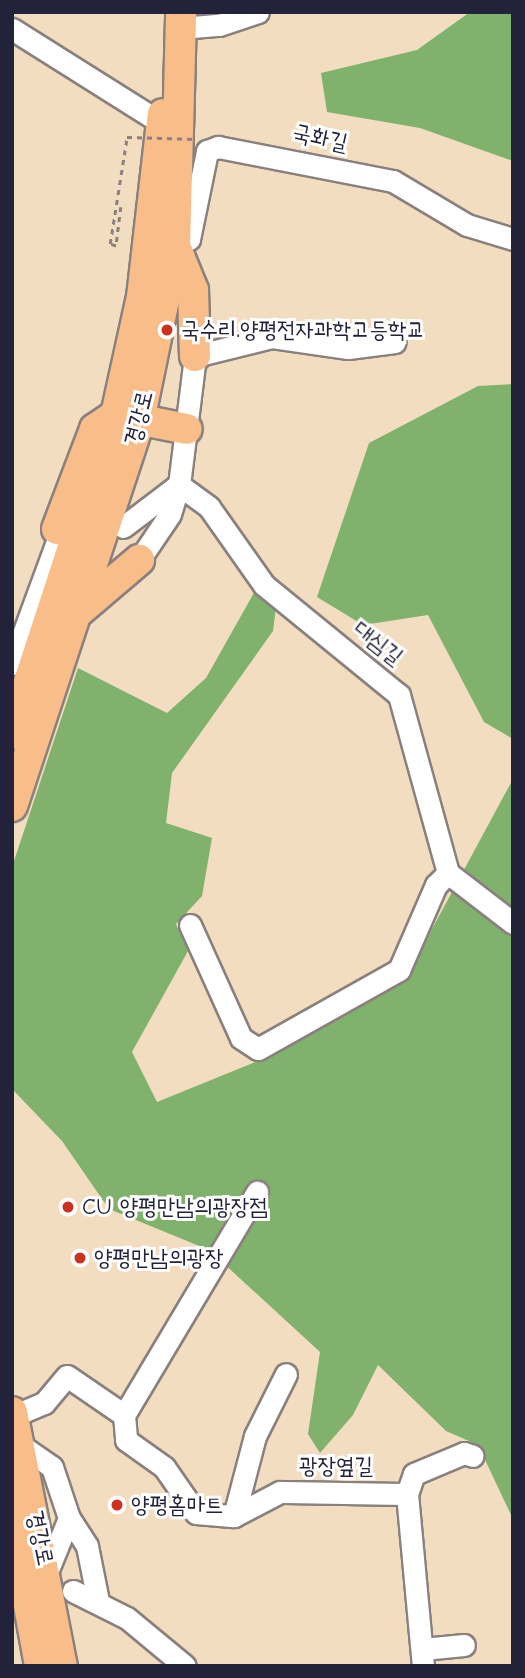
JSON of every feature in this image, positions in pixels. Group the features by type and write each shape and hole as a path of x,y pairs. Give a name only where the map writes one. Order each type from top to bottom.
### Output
{"highway":[{"name":"경강로","path":"12,734 128,418 175,17"},
{"name":"경강로","path":"12,806 79,611 175,246 175,17"},
{"path":"175,246 193,290 195,356"},
{"path":"59,530 95,429 128,418 187,429"},
{"path":"79,611 139,560"},
{"path":"12,682 48,635"},
{"name":"경강로","path":"15,1424 47,1572 62,1666"},
{"name":"경강로","path":"12,1513 40,1666"}],"street":[{"path":"175,17 219,26 258,12"},
{"path":"12,29 163,124"},
{"name":"국화길","path":"175,246 189,239 207,151 218,147 393,181 467,225 513,239"},
{"path":"139,560 170,514 178,485 195,356 272,337 348,348 395,342"},
{"path":"123,527 178,485"},
{"name":"대심길","path":"178,485 209,507 264,585 399,695 448,873"},
{"path":"12,664 59,530"},
{"path":"190,925 241,1038 258,1049 400,970 448,873 513,923"},
{"path":"257,1192 124,1415 126,1440 164,1467 186,1505 196,1513 234,1516 255,1436 286,1374"},
{"path":"98,1601 87,1546 69,1518 52,1467 15,1424 44,1403 67,1376 124,1415"},
{"path":"464,1645 423,1657 407,1494 414,1474 464,1453 473,1456"},
{"name":"광장옆길","path":"234,1516 280,1492 407,1494"},
{"path":"47,1572 69,1518"},
{"path":"73,1591 98,1601 185,1666"}],"path":[{"path":"121,207 116,246 110,244 127,137 197,139"}],"green space":[{"path":"470,12 513,12 513,161 420,128 327,112 321,73 417,50"},
{"path":"513,384 513,739 484,722 428,615 363,625 317,597 369,443 478,386"},
{"path":"255,591 276,607 273,631 172,773 166,823 212,838 202,896 176,924 188,951 132,1052 157,1102 263,1059 405,979 513,779 513,1519 478,1445 446,1431 378,1365 353,1415 320,1453 308,1434 320,1352 209,1250 109,1209 62,1141 12,1089 12,867 78,668 167,713 206,678"}],"place":[{"name":"국수리.양평전자과학고등학교","path":"167,330"},
{"name":"CU 양평만남의광장점","path":"68,1207"},
{"name":"양평만남의광장","path":"80,1258"},
{"name":"양평홈마트","path":"117,1505"}]}
